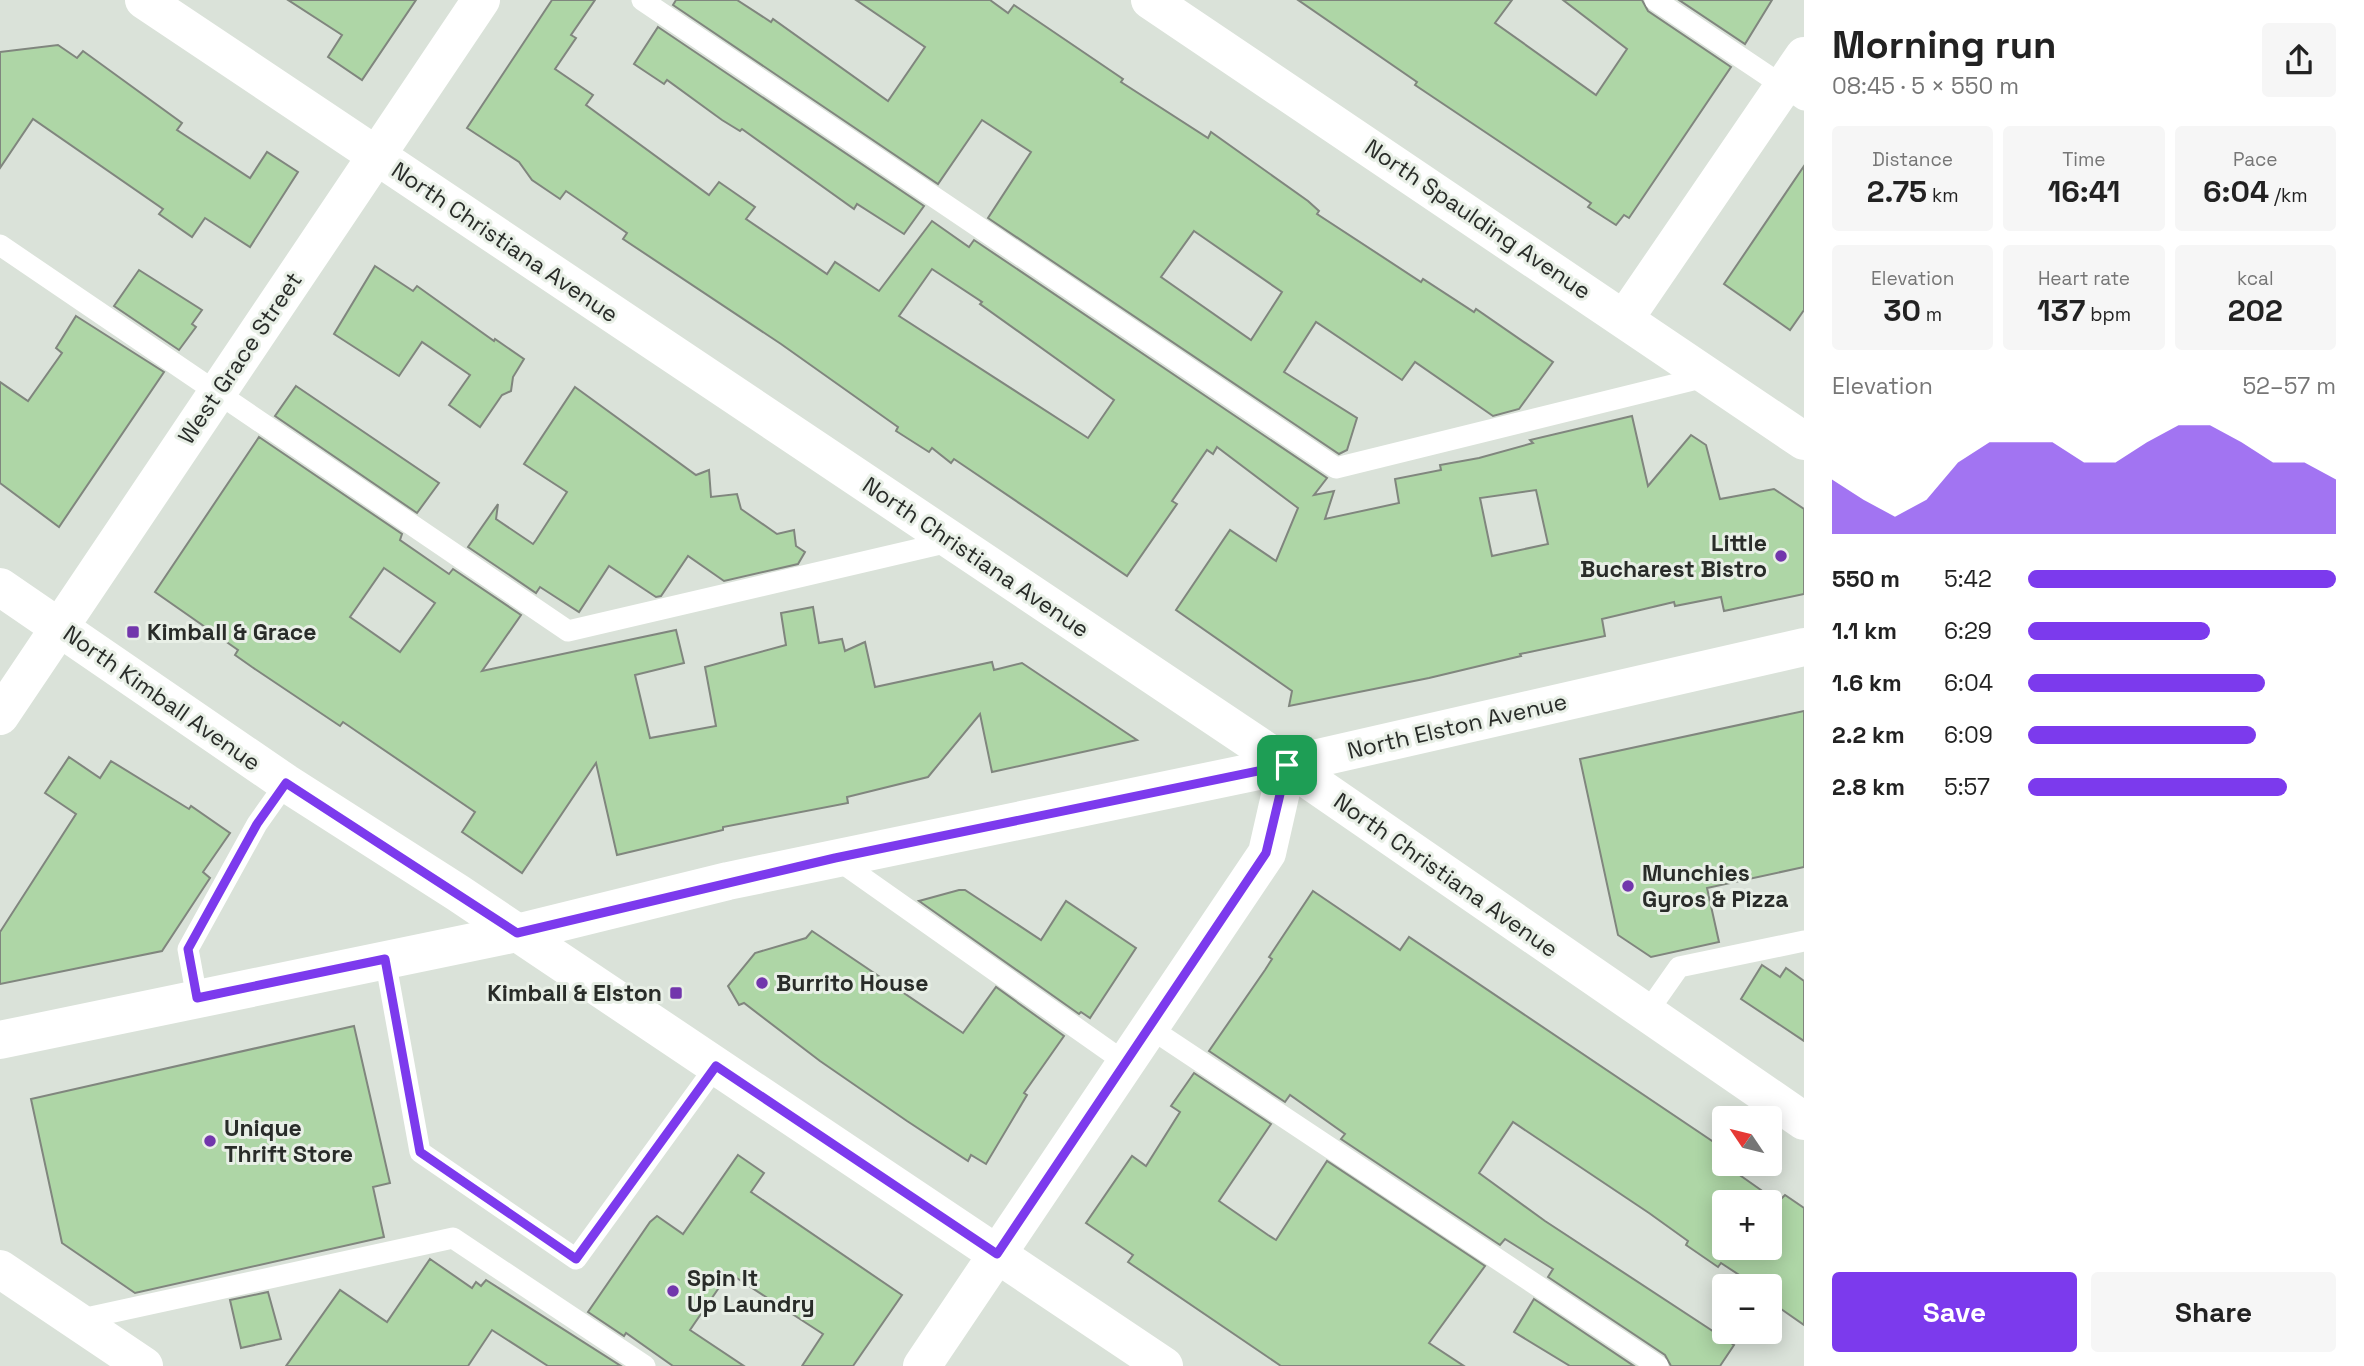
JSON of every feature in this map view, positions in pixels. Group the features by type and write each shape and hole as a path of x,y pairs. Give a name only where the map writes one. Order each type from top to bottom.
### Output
{"street":[{"name":"North Christiana Avenue","path":"144,0 1287,765 1804,1121"},
{"name":"West Grace Street","path":"0,716 481,0"},
{"name":"North Spaulding Avenue","path":"1150,0 1804,440"},
{"path":"1625,318 1797,81"},
{"name":"North Kimball Avenue","path":"0,587 286,783 517,933 1164,1366"},
{"name":"North Elston Avenue","path":"0,1040 517,933 835,858 1287,765 1804,647"},
{"path":"922,1366 1266,853 1287,765"},
{"path":"0,1269 144,1366"}],"lane":[{"path":"642,0 1336,468 1709,376"},
{"path":"1655,0 1797,81"},
{"path":"0,245 568,631 953,541"},
{"path":"197,998 188,949 257,824 286,783"},
{"path":"835,858 1126,1063"},
{"path":"1646,1014 1679,967 1804,941"},
{"path":"385,959 420,1152 576,1259 716,1066"},
{"path":"1150,1028 1658,1366"},
{"path":"77,1321 453,1238 645,1366"}],"building":[{"path":"288,0 416,0 362,80 328,57 342,35"},
{"path":"552,0 595,0 571,35 576,38 555,69 593,95 586,105 709,195 719,182 755,207 746,219 827,274 835,262 879,291 932,221 969,247 974,240 1327,478 1314,495 1334,491 1325,519 1399,503 1395,479 1441,470 1440,465 1479,458 1533,443 1530,440 1632,416 1648,486 1691,435 1706,445 1720,499 1774,489 1804,509 1804,594 1724,611 1721,597 1675,606 1674,602 1602,619 1605,636 1520,654 1521,656 1429,678 1289,706 1292,691 1176,610 1230,530 1276,561 1298,508 1217,447 1213,454 1207,450 1172,501 1177,504 1127,576 954,459 951,463 932,448 929,452 896,431 898,427 781,344 623,239 627,233 566,191 560,199 532,180 519,162 467,128","holes":["932,269 982,302 980,304 1114,400 1088,438 899,316","1536,490 1548,544 1492,556 1480,498"]},
{"path":"676,0 737,0 771,22 773,19 888,101 925,47 856,0 990,0 1008,13 1014,5 1123,79 1121,82 1208,138 1211,132 1308,201 1319,211 1317,214 1421,282 1423,279 1474,312 1476,309 1553,362 1519,409 1493,416 1415,362 1402,380 1316,322 1284,372 1357,418 1347,450 1339,454 988,218 1031,152 982,120 938,184 673,5","holes":["1194,231 1282,292 1251,340 1161,277"]},
{"path":"1298,0 1512,0 1495,23 1596,95 1627,49 1563,0 1642,0 1648,11 1731,67 1629,218 1624,215 1616,225 1588,207 1591,203 1415,85 1417,82"},
{"path":"1679,0 1772,0 1745,44"},
{"path":"658,27 924,206 904,234 857,204 854,209 742,129 740,131 722,120 667,80 664,84 634,64"},
{"path":"58,45 77,58 83,51 182,123 177,130 250,178 267,152 298,172 250,247 205,218 192,237 159,214 163,209 33,119 0,168 0,52"},
{"path":"1804,166 1804,310 1790,330 1724,284"},
{"path":"375,266 413,291 417,286 524,359 513,377 511,391 502,395 480,427 449,405 470,375 422,342 399,376 334,334"},
{"path":"139,270 202,310 192,324 196,327 179,350 114,306"},
{"path":"76,316 164,372 59,527 0,483 0,382 28,401 62,353 56,348"},
{"path":"296,386 439,483 417,513 275,416"},
{"path":"575,387 696,475 709,470 711,497 737,494 741,509 777,534 794,530 796,546 805,552 798,564 724,581 688,556 661,596 656,597 609,566 579,612 540,587 536,593 468,547 498,504 496,519 533,544 536,540 567,492 524,464"},
{"path":"259,437 402,534 400,540 449,574 453,569 521,615 482,671 676,630 684,663 635,675 650,738 716,726 705,667 786,645 781,613 813,607 819,643 842,639 845,651 865,642 875,687 992,662 994,670 1022,663 1137,740 992,772 980,714 928,777 847,797 848,803 723,827 723,830 617,855 596,763 522,873 462,832 475,812 343,722 340,726 252,667 235,655 238,650 155,592","holes":["384,568 435,603 400,652 350,617"]},
{"path":"1804,711 1804,867 1707,888 1719,942 1651,957 1618,935 1580,759"},
{"path":"69,757 100,778 111,761 189,809 191,806 230,833 203,872 210,878 162,951 0,984 0,932 76,814 45,793"},
{"path":"965,890 1041,940 1066,901 1136,948 1090,1018 1081,1012 1079,1014 919,901"},
{"path":"1313,891 1400,950 1409,937 1712,1141 1712,1176 1741,1176 1761,1190 1712,1190 1712,1260 1782,1260 1782,1198 1785,1195 1804,1208 1804,1325 1782,1310 1782,1274 1738,1274 1721,1263 1718,1267 1686,1245 1688,1241 1649,1213 1513,1122 1479,1173 1545,1221 1712,1331 1712,1344 1734,1345 1720,1366 1671,1366 1665,1355 1548,1277 1553,1269 1505,1239 1500,1245 1341,1139 1345,1134 1290,1095 1285,1102 1209,1051 1272,959 1269,957"},
{"path":"812,931 963,1033 996,987 1064,1036 1024,1093 1027,1095 986,1164 971,1155 968,1161 820,1061 744,1003 739,1005 728,986 755,953 806,938"},
{"path":"1762,965 1780,977 1786,968 1804,981 1804,1041 1741,999"},
{"name":"Unique Thrift Store","path":"354,1026 390,1183 373,1187 384,1237 135,1293 62,1243 31,1099"},
{"path":"1194,1073 1271,1124 1219,1201 1268,1235 1276,1240 1327,1161 1485,1266 1429,1343 1464,1366 1281,1366 1128,1262 1133,1255 1086,1223 1132,1156 1146,1166 1180,1112 1171,1106"},
{"path":"738,1155 764,1173 751,1192 902,1295 853,1366 802,1366 823,1334 729,1273 690,1330 744,1366 673,1366 626,1333 624,1336 588,1312 650,1222 657,1216 683,1234"},
{"path":"430,1259 472,1288 476,1282 481,1286 486,1280 621,1366 548,1366 492,1330 468,1366 286,1366 340,1290 387,1322"},
{"path":"268,1292 281,1339 241,1348 230,1300"},
{"path":"1534,1299 1634,1366 1570,1366 1514,1332"}],"place":[{"name":"Little Bucharest Bistro","path":"1781,556"},
{"name":"Kimball & Grace","path":"133,632"},
{"name":"Munchies Gyros & Pizza","path":"1628,886"},
{"name":"Burrito House","path":"762,983"},
{"name":"Kimball & Elston","path":"676,993"},
{"name":"Unique Thrift Store","path":"210,1141"},
{"name":"Spin It Up Laundry","path":"673,1291"}],"route":[{"path":"1287,765 1266,853 997,1254 716,1066 576,1259 420,1152 385,959 197,998 188,949 257,824 286,783 517,933 728,881 1287,765"}]}
